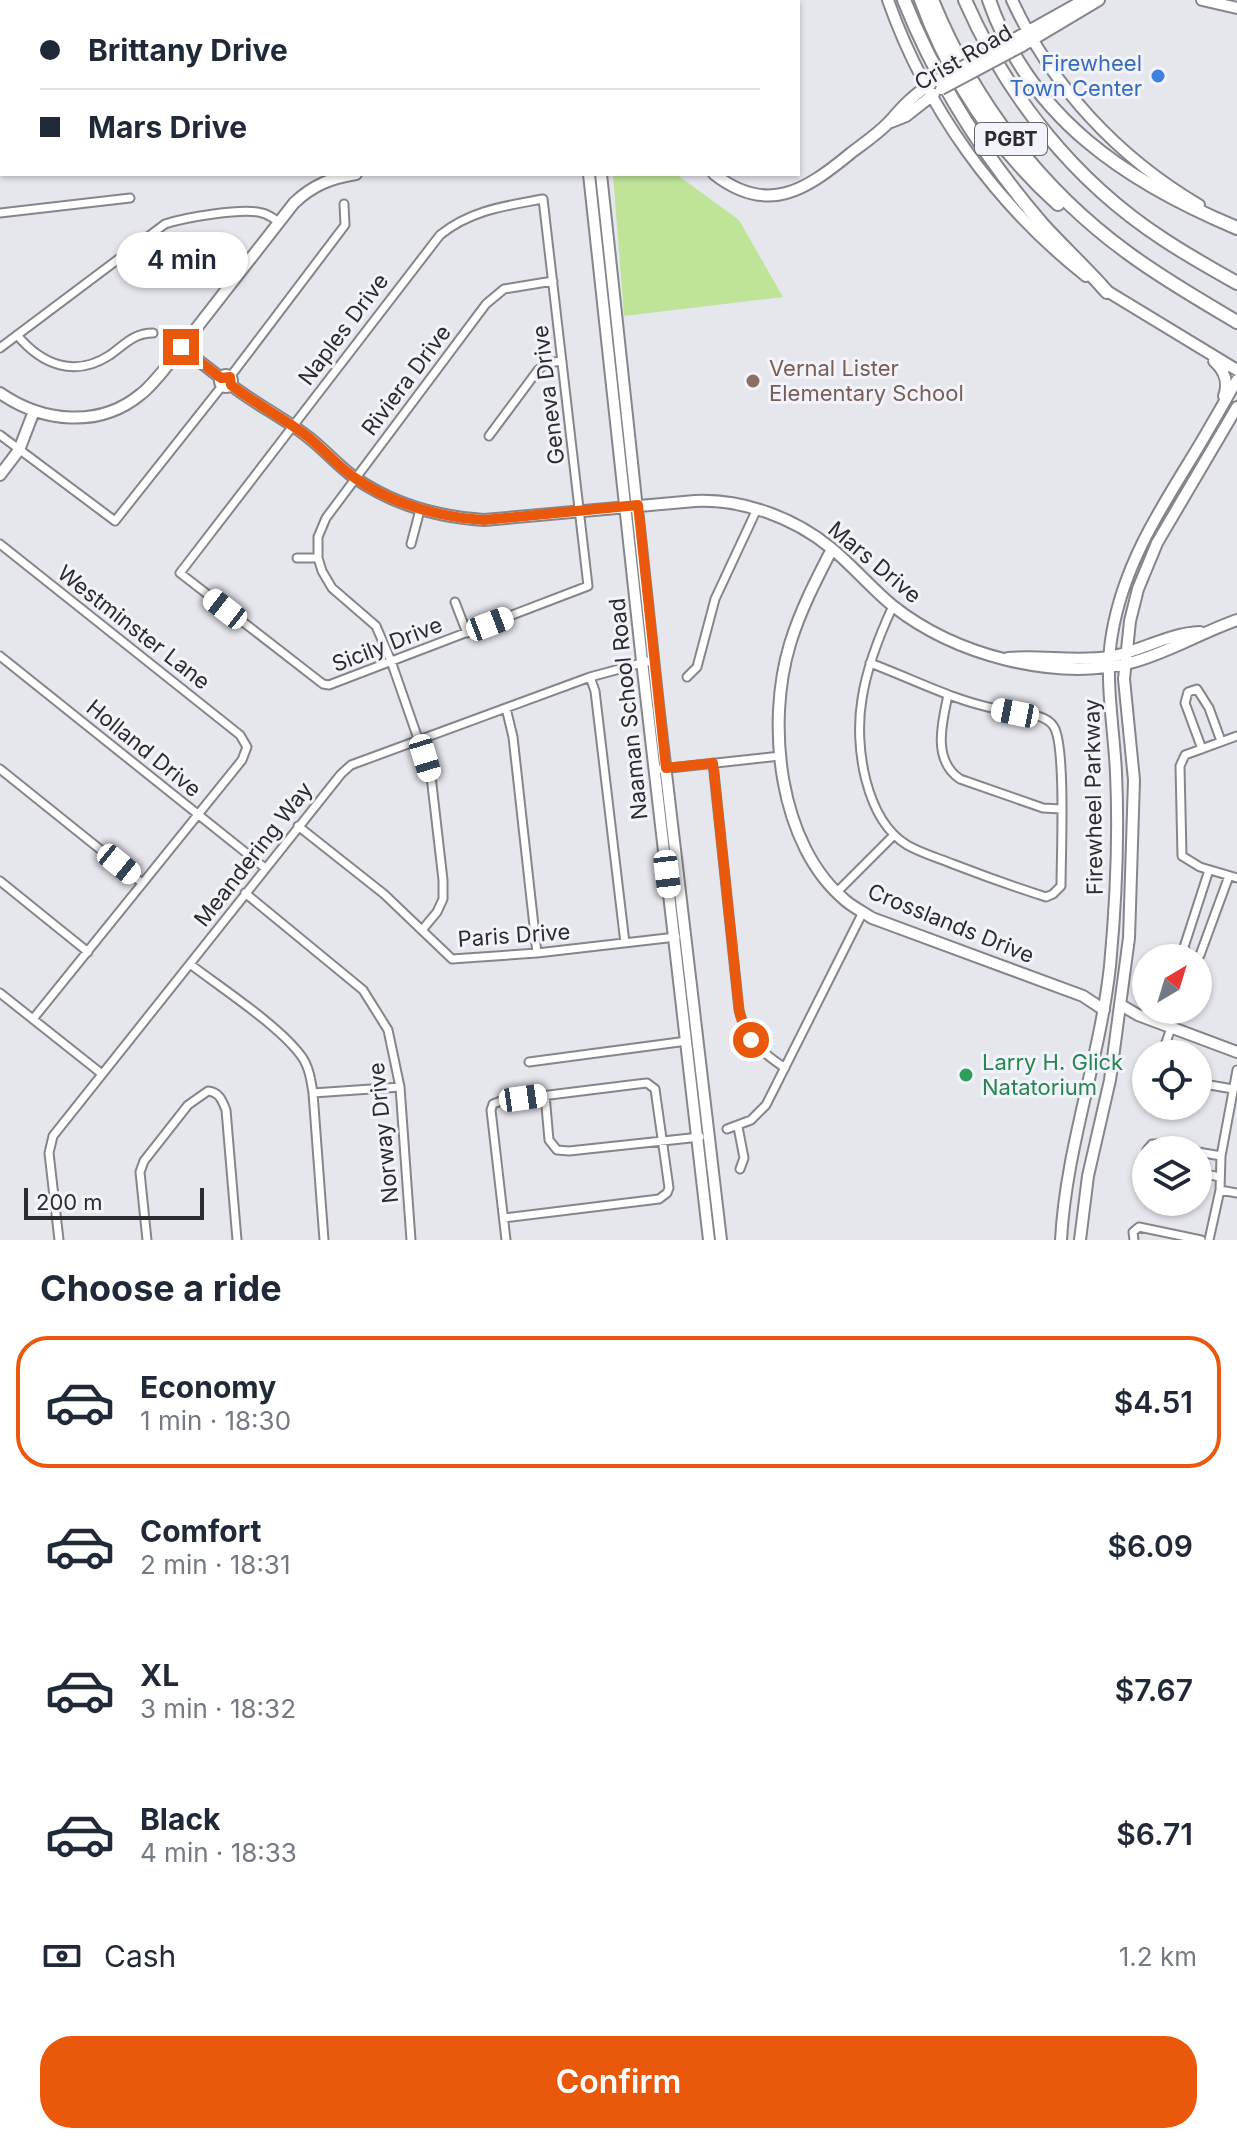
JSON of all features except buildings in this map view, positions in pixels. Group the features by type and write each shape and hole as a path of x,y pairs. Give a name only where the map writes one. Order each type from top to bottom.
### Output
{"highway":[{"path":"904,0 930,59 986,152 1045,227 1107,292"},
{"path":"921,0 946,60 997,140 1037,184 1069,213 1103,241 1126,252"},
{"name":"PGBT","path":"932,0 972,81 1009,136 1067,202 1126,252 1237,322"},
{"name":"PGBT","path":"965,0 982,37 1018,98 1075,167 1129,215 1162,239 1237,283"},
{"path":"989,0 1018,59 1071,129 1111,163 1140,181 1237,228"}],"main road":[{"path":"888,0 906,46 934,88 961,143 998,192 1064,257 1107,292 1237,370"},
{"path":"1012,0 1030,36 1064,86 1111,140 1174,190 1237,228"},
{"name":"Crist Road","path":"1030,36 1084,0"},
{"name":"Crist Road","path":"717,176 739,190 761,197 791,192 815,182 889,122 899,108 1099,0"},
{"path":"1202,0 1237,8"},
{"path":"0,393 34,411 69,419 111,412 140,395 308,190 344,176"},
{"name":"Naaman School Road","path":"589,176 625,506 661,769 692,1040 709,1240"},
{"name":"Naaman School Road","path":"601,176 638,505 647,660"},
{"path":"1177,334 1223,370 1227,388 1220,410"},
{"name":"Mars Drive","path":"181,347 257,405 293,425 355,478 390,498 420,510 484,520 707,500 757,509 790,523 832,549 893,606 940,635 1021,664 1053,669 1078,668 1179,647 1202,632 1237,620"},
{"name":"Firewheel Parkway","path":"1061,1240 1067,1183 1107,995 1116,896 1116,771 1109,661 1112,633 1125,582 1146,535 1237,380"},
{"name":"Firewheel Parkway","path":"1080,1240 1088,1176 1110,1080 1129,938 1134,780 1124,658 1138,589 1157,543 1237,407"},
{"path":"0,475 19,450 34,411"},
{"path":"1146,535 1157,543"},
{"name":"Crosslands Drive","path":"832,549 810,591 790,645 781,687 780,756 791,813 801,840 816,866 837,892 863,912 943,946 1083,996 1104,1010"},
{"name":"Mars Drive","path":"1006,658 1109,661"},
{"path":"1078,668 1099,676 1111,693"},
{"name":"Crosslands Drive","path":"1083,996 1107,995"},
{"path":"1121,1005 1132,1011"},
{"path":"1119,1021 1132,1016"},
{"path":"1161,1024 1237,1052"},
{"path":"1090,1078 1110,1080"},
{"name":"Naaman School Road","path":"702,1136 721,1240"}],"street":[{"path":"0,213 130,198"},
{"name":"Geneva Drive","path":"543,199 588,586"},
{"name":"Naples Drive","path":"180,573 440,235 466,217 490,208 543,199"},
{"path":"0,435 115,521 345,225 344,204"},
{"path":"0,348 165,224 251,211 264,213 279,222"},
{"name":"Riviera Drive","path":"318,558 318,537 326,518 469,326 497,293 512,287 553,281"},
{"path":"17,335 30,351 42,359 71,367 98,362 140,333 153,333"},
{"path":"489,436 538,370 547,363 562,361"},
{"path":"687,677 697,667 715,599 757,509"},
{"path":"411,544 420,510"},
{"name":"Westminster Lane","path":"0,544 244,739 247,747 242,760 197,814"},
{"path":"297,558 318,558 332,588 376,626 420,740 431,776 443,880 443,899 422,930"},
{"name":"Sicily Drive","path":"180,573 323,684 329,685 588,586"},
{"path":"455,602 467,633"},
{"path":"870,663 974,705 1043,718 1054,726 1058,739 1061,809 1061,886 1057,891 1046,897 920,851 894,835 875,809 863,763 861,701 870,663 878,639 893,606"},
{"name":"Holland Drive","path":"0,656 265,868"},
{"name":"Meandering Way","path":"59,1240 50,1143 53,1136 324,792 351,765 590,677 647,660"},
{"path":"590,677 595,691 625,943"},
{"path":"1202,749 1185,703 1188,692 1197,689 1203,695 1221,741"},
{"path":"948,695 940,739 943,759 951,773 1043,808 1061,809"},
{"path":"506,708 513,737 537,953"},
{"path":"1209,870 1184,947 1192,958 1200,955 1233,877 1189,862 1182,856 1180,766 1185,755 1237,736"},
{"path":"661,769 780,756"},
{"path":"713,763 739,1010 751,1040 766,1056 785,1068"},
{"path":"0,769 142,883"},
{"path":"33,1019 197,814"},
{"name":"Paris Drive","path":"298,826 384,894 452,959 680,937"},
{"path":"837,892 894,835"},
{"path":"0,881 88,952"},
{"name":"Norway Drive","path":"245,893 363,990 388,1030 400,1087 411,1240"},
{"path":"727,1129 738,1127 761,1111 863,912"},
{"path":"190,964 285,1038 303,1058 313,1093 324,1240"},
{"path":"0,993 102,1074"},
{"path":"1167,1040 1171,1028"},
{"path":"529,1062 692,1040"},
{"path":"1209,1240 1220,1190 1221,1156 1237,1070"},
{"path":"504,1218 659,1199 667,1193 664,1141 655,1089 647,1083 493,1104 491,1110 506,1240"},
{"path":"1212,1085 1233,1089"},
{"path":"313,1093 400,1087"},
{"path":"147,1240 140,1172 144,1161 188,1105 208,1091 221,1098 226,1110 237,1240"},
{"path":"545,1095 549,1140 557,1150 702,1136"},
{"path":"738,1127 744,1158 740,1169"},
{"path":"1212,1154 1221,1156"},
{"path":"1212,1175 1219,1177"},
{"path":"1220,1190 1237,1193"},
{"path":"1134,1240 1133,1232 1139,1227 1201,1240"}],"green space":[{"path":"613,176 679,176 739,220 783,297 624,316"}],"place":[{"name":"Firewheel Town Center","path":"1158,76"},
{"name":"Vernal Lister Elementary School","path":"753,381"},
{"name":"Larry H. Glick Natatorium","path":"966,1075"}],"route":[{"path":"181,347 221,378 230,377 231,385 308,436 355,478 390,498 420,510 484,520 638,505 666,768 713,763 739,1010 751,1040"}]}
